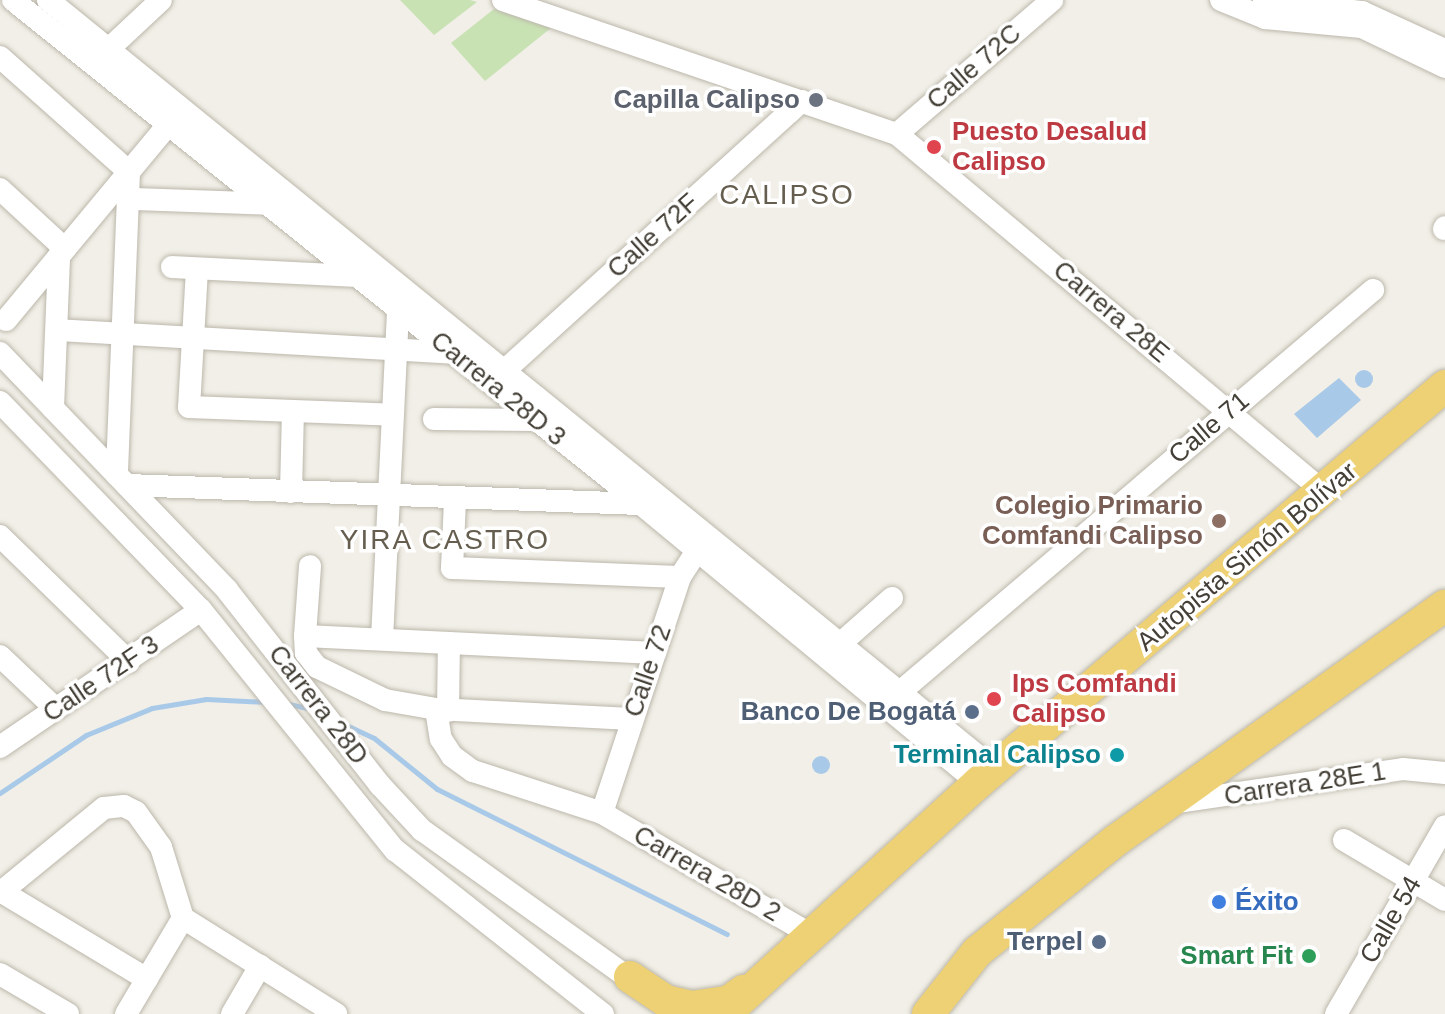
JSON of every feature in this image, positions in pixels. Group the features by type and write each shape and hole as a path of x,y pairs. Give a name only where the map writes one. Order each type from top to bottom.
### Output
{"highway":[{"name":"Autopista Simón Bolívar","path":"725,1014 986,776 1324,492 1445,386"},
{"path":"937,1006 1011,923 1164,804 1445,606"},
{"path":"630,977 666,1001 703,1007 728,1002 768,973"}],"street":[{"name":"Carrera 28D 3","path":"13,0 100,56 504,371 636,493"},
{"name":"Carrera 28D 3","path":"48,0 167,126 272,204 535,420 701,544 986,776"},
{"path":"100,56 161,0"},
{"path":"503,0 537,6 897,134"},
{"name":"Calle 72C","path":"897,134 1052,0"},
{"path":"1221,0 1265,18 1362,27 1445,67"},
{"path":"1264,0 1362,12 1445,50"},
{"path":"0,57 129,172 131,199 122,480 455,500 636,493"},
{"name":"Calle 72F","path":"504,371 802,101"},
{"path":"6,320 167,126"},
{"name":"Carrera 28E","path":"897,134 1324,492"},
{"path":"0,189 62,252 53,408"},
{"path":"131,199 272,204"},
{"path":"172,267 358,276"},
{"path":"197,269 189,407 393,415"},
{"name":"Calle 71","path":"900,692 1373,290"},
{"path":"382,639 398,308"},
{"path":"57,330 193,342 455,353"},
{"name":"Carrera 28D","path":"0,353 227,590 290,666 380,785 422,830 630,977 674,1014"},
{"name":"Carrera 28D","path":"0,402 201,610 395,850 603,1014"},
{"path":"291,492 293,412"},
{"path":"434,419 535,420"},
{"path":"455,500 452,568 680,577"},
{"path":"0,536 129,662"},
{"name":"Carrera 28D 3","path":"701,544 841,643 900,692 986,776"},
{"name":"Calle 72","path":"602,813 680,577 701,544"},
{"path":"310,566 306,653 317,667 385,700 442,710 632,719"},
{"path":"841,643 892,598"},
{"name":"Calle 72F 3","path":"0,747 129,662 201,610"},
{"path":"305,636 655,653"},
{"name":"Carrera 28D 2","path":"449,643 441,739 452,756 473,771 602,813 812,935"},
{"path":"0,656 56,709"},
{"name":"Carrera 28E 1","path":"1164,804 1403,769 1445,773"},
{"path":"147,979 1,893 104,808 124,806 136,812 161,847 183,918 335,1014"},
{"name":"Calle 54","path":"1336,1014 1445,826"},
{"path":"1344,840 1445,900"},
{"path":"126,1014 183,918"},
{"path":"232,1014 260,966"},
{"path":"0,974 68,1014"}],"green space":[{"path":"400,0 470,0 477,2 434,35"},
{"path":"494,9 551,28 485,81 451,43"}],"water":[{"path":"1364,370 1373,379 1364,388 1355,379"},
{"path":"1339,378 1361,400 1317,438 1294,414"},
{"path":"821,756 830,765 821,774 812,765"}],"waterway":[{"path":"0,793 86,735 152,708 206,699 267,702"},
{"path":"285,703 310,709"},
{"path":"344,724 374,738 437,789 727,934"}],"place":[{"name":"Capilla Calipso","path":"816,100"},
{"name":"Puesto Desalud Calipso","path":"934,147"},
{"name":"Colegio Primario Comfandi Calipso","path":"1219,521"},
{"name":"Ips Comfandi Calipso","path":"994,699"},
{"name":"Banco De Bogatá","path":"972,712"},
{"name":"Terminal Calipso","path":"1117,755"},
{"name":"Éxito","path":"1219,902"},
{"name":"Terpel","path":"1099,942"},
{"name":"Smart Fit","path":"1309,956"}],"district":[{"name":"CALIPSO","path":"787,195"},
{"name":"YIRA CASTRO","path":"445,540"}]}
